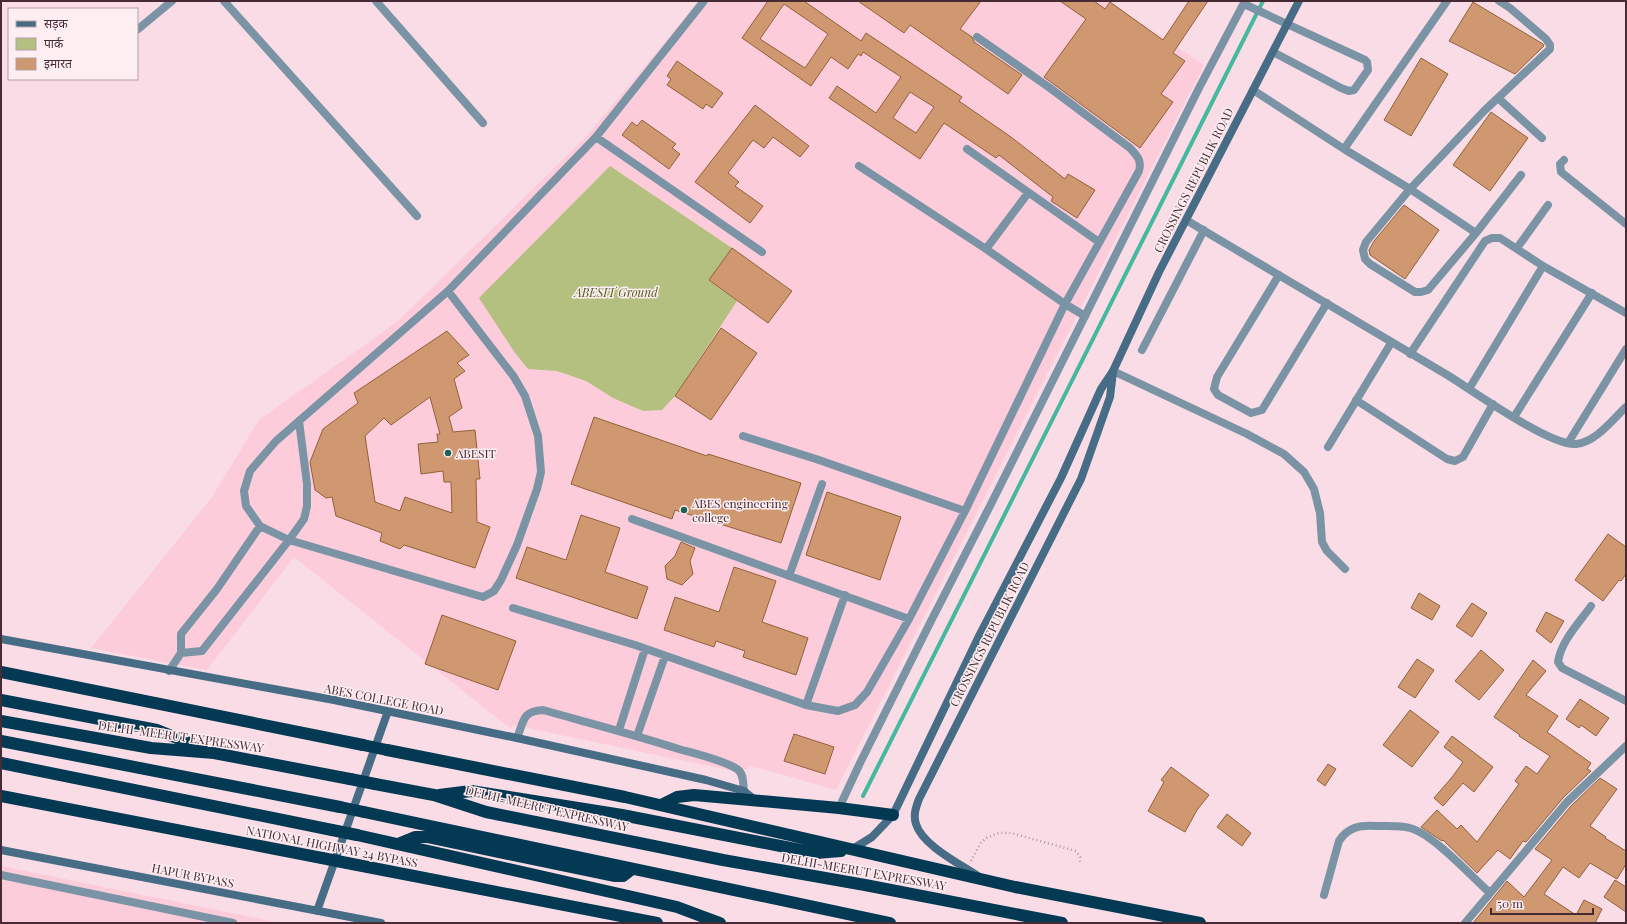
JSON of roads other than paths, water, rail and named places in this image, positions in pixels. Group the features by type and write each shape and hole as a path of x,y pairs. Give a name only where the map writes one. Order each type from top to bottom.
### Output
{"highway":[{"path":"1,672 661,805 850,850 983,879 1200,923"},
{"path":"1,700 158,730 214,753"},
{"name":"DELHI-MEERUT EXPRESSWAY","path":"1,721 150,748 214,753 434,795 486,812 665,849 1062,923"},
{"path":"1,741 431,825 890,923"},
{"path":"1,763 398,844 677,907 720,923"},
{"path":"434,795 471,791 622,815 816,853 850,850"},
{"path":"661,805 677,797 694,795 839,808 892,815"},
{"name":"NATIONAL HIGHWAY 24 BYPASS","path":"1,796 657,923"},
{"path":"398,844 415,837 427,837 614,876 623,876 632,869"}],"street":[{"path":"138,29 172,1"},
{"path":"224,1 417,216"},
{"path":"376,1 483,123"},
{"path":"448,291 514,376 525,396 538,436 541,472 537,489 518,545 501,580 494,590 483,597 290,540 260,526 246,506 244,491 250,471 276,441 448,291 596,137 704,1"},
{"name":"CROSSINGS REPUBLIK ROAD","path":"850,850 872,837 892,815 979,636 1061,478 1101,388 1113,371 1159,272 1299,1"},
{"path":"1344,149 1447,1"},
{"path":"1499,1 1510,8 1546,39 1550,45 1550,49 1498,98 1410,189 1366,242 1362,250 1365,259 1370,264 1415,292 1428,290 1476,233 1521,174"},
{"path":"839,808 860,763 1199,88 1244,2 1365,60 1367,62 1368,70 1354,90 1349,91 1273,52"},
{"path":"513,608 645,649 806,705 838,711 855,705 867,692 909,619 965,511 1065,304 1139,171 1141,164 1139,157 1130,148 1062,97 977,37"},
{"path":"1253,90 1344,149 1410,189 1476,233"},
{"path":"1498,98 1542,138"},
{"path":"596,137 762,252"},
{"path":"967,149 1099,242"},
{"path":"1564,160 1560,164 1561,172 1626,224"},
{"path":"859,166 986,248 1065,304 1085,316"},
{"path":"986,248 1028,193"},
{"path":"1517,248 1548,205"},
{"path":"1186,220 1327,303 1514,417 1552,438 1575,444 1590,440 1626,407"},
{"path":"1142,350 1204,230"},
{"path":"1410,354 1486,241 1492,238 1500,238 1544,266 1626,313"},
{"path":"1469,389 1544,266"},
{"path":"1279,275 1217,377 1214,389 1218,395 1251,413 1262,410 1327,303"},
{"path":"1514,417 1592,293"},
{"path":"1328,446 1391,342"},
{"path":"1568,443 1626,349"},
{"path":"1113,371 1247,434 1284,454 1304,472 1314,489 1320,513 1322,542 1327,551 1345,569"},
{"name":"CROSSINGS REPUBLIK ROAD","path":"983,879 940,851 923,836 915,823 916,810 919,799 1081,479 1110,398 1113,371"},
{"path":"1356,400 1447,459 1455,461 1463,457 1493,404"},
{"path":"181,653 202,651 290,540 304,519 307,506 307,484 299,421"},
{"path":"743,436 816,459 965,511"},
{"path":"789,576 822,484"},
{"path":"632,519 909,619"},
{"path":"169,671 181,653 181,634 217,589 260,526"},
{"path":"806,705 845,595"},
{"path":"1591,606 1564,643 1559,654 1558,662 1562,668 1626,701"},
{"name":"ABES COLLEGE ROAD","path":"1,638 169,671 388,711 517,738 706,780 744,791 757,801"},
{"path":"618,730 645,649"},
{"path":"637,736 665,656"},
{"path":"517,738 525,716 532,711 543,710 618,730 738,769 743,778 744,791"},
{"path":"317,911 388,711"},
{"path":"1465,923 1567,802 1626,746"},
{"path":"1324,895 1339,841 1350,829 1372,826 1409,827 1420,832 1443,850 1490,893"},
{"name":"HAPUR BYPASS","path":"1,850 381,923"},
{"path":"1,875 233,923"}],"waterway":[{"path":"863,796 1263,1"}],"place":[{"name":"ABESIT","path":"448,453"},
{"name":"ABES engineering college","path":"684,510"}],"park label":[{"name":"ABESIT Ground","path":"616,292"}]}
